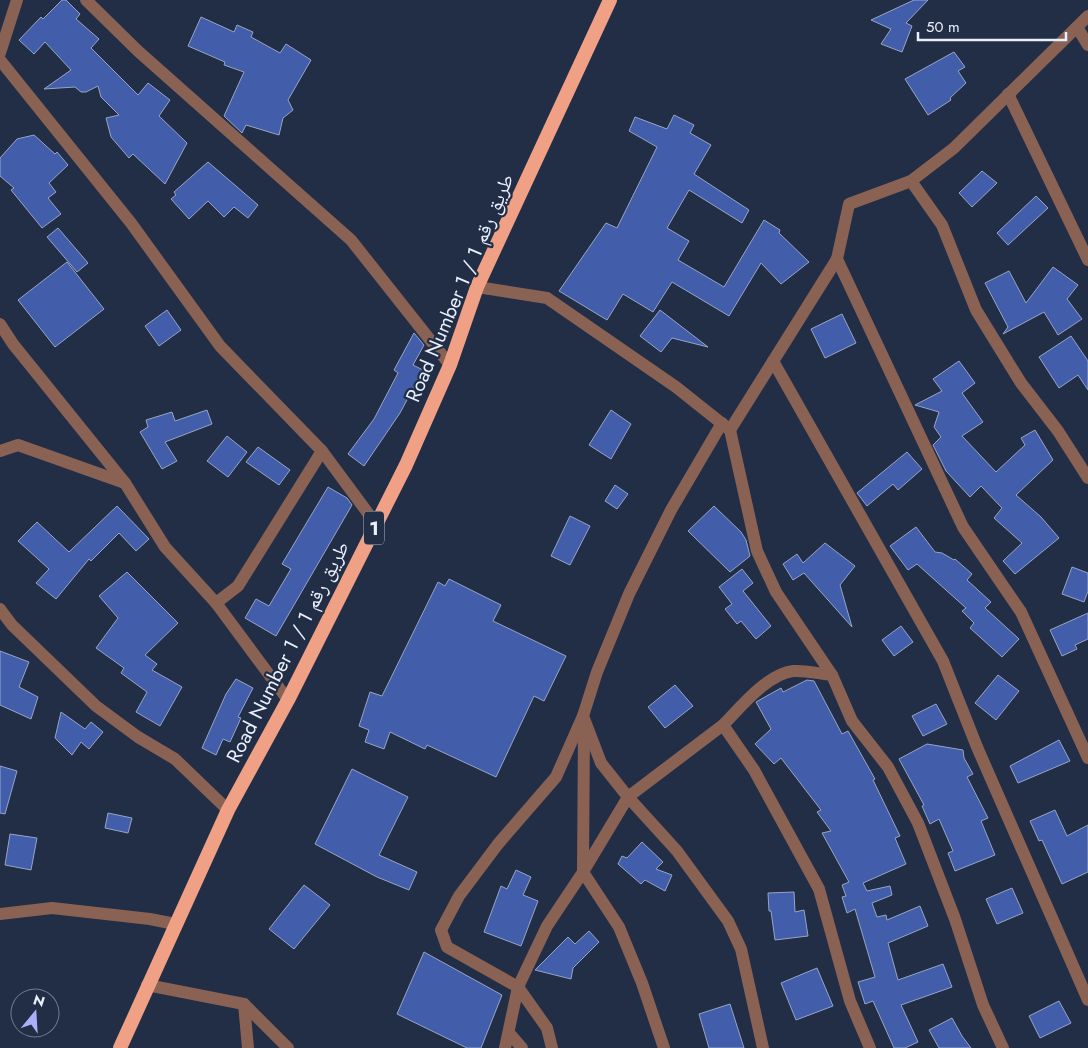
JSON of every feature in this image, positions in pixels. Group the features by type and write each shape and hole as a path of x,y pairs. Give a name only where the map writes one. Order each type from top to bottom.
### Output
{"highway":[{"name":"Road Number 1 / طريق رقم 1","path":"120,1048 228,810 288,700 406,465 450,365 477,287 610,0"}],"street":[{"path":"0,53 18,0"},
{"path":"86,0 138,52 351,240 450,365"},
{"path":"552,1048 547,1028 518,987 447,946 440,930 464,889 498,844 556,777 584,716 597,672 629,594 671,510 772,361 837,259 849,204 911,181 954,148 1088,16"},
{"path":"1077,27 1088,44"},
{"path":"0,60 131,223 220,346 322,451 376,524"},
{"path":"1008,94 1088,260"},
{"path":"911,181 942,224 976,310 1021,382 1085,464 1088,478"},
{"path":"837,259 963,526 1021,612 1088,758"},
{"path":"477,287 547,298 676,386 726,427 757,551 776,592 832,675 852,721 888,767 918,823 954,919 983,1005 1003,1048"},
{"path":"0,324 13,344 125,483 165,547 216,603 288,700"},
{"path":"772,361 943,661 981,756 1088,1000"},
{"path":"0,451 18,445 125,483"},
{"path":"216,603 238,586 322,451"},
{"path":"0,609 12,625 96,706 138,737 175,759 228,810"},
{"path":"505,1048 510,1033 518,987 547,926 583,872 628,797 723,726 736,712 741,703 776,678 792,671 832,675"},
{"path":"584,716 601,763 628,797 677,851 728,921 741,949 763,1048"},
{"path":"584,716 583,872 618,927 642,984 664,1048"},
{"path":"723,726 754,770 819,889 850,1001 870,1048"},
{"path":"0,914 52,908 150,919 175,924"},
{"path":"147,985 244,1004 288,1048"},
{"path":"244,1004 248,1048"},
{"path":"510,1033 522,1048"}],"building":[{"path":"62,0 66,0 80,14 76,19 99,39 91,48 138,95 148,83 170,100 159,116 187,143 165,184 133,154 129,158 111,137 106,118 119,115 101,97 98,86 86,92 81,92 75,87 44,89 71,70 45,42 34,54 19,40 41,17 43,19"},
{"path":"914,0 928,0 906,23 912,26 902,52 881,44 891,29 871,20"},
{"path":"201,17 234,32 237,25 253,32 251,37 280,53 286,44 311,60 288,100 293,110 283,118 279,135 246,125 242,133 224,116 244,72 224,65 225,62 188,46"},
{"path":"954,52 965,67 958,71 966,83 950,98 951,100 928,115 905,79"},
{"path":"674,115 694,125 690,133 711,145 694,174 749,210 742,223 689,190 667,228 689,241 678,260 724,287 764,220 780,230 779,233 809,262 781,284 761,263 729,316 672,282 653,312 623,294 607,320 559,291 606,223 617,228 657,147 629,131 635,117 667,129"},
{"path":"34,135 55,154 57,152 68,165 49,183 56,192 48,198 61,214 42,228 11,190 14,188 0,176 0,158 17,139"},
{"path":"208,162 258,205 248,218 234,207 224,217 208,201 189,219 171,199 176,195 174,192"},
{"path":"982,171 997,183 972,207 959,193"},
{"path":"1036,196 1048,208 1008,245 997,233"},
{"path":"58,228 88,263 77,272 47,237"},
{"path":"67,262 104,309 55,347 18,300"},
{"path":"1053,267 1078,285 1067,299 1082,319 1058,335 1044,312 1003,334 1008,327 985,283 1009,271 1026,303"},
{"path":"167,310 181,330 159,346 145,326"},
{"path":"660,310 708,347 672,338 661,352 640,336"},
{"path":"842,314 856,343 825,358 811,329"},
{"path":"414,333 424,345 413,365 423,370 400,413 364,466 348,454 374,419 398,373 394,370"},
{"path":"1071,336 1088,361 1088,390 1078,375 1059,388 1039,357"},
{"path":"959,361 975,383 962,393 983,422 962,436 996,472 1025,445 1021,438 1035,430 1053,460 1016,495 1041,517 1059,538 1015,574 1003,561 1022,543 994,518 1002,508 981,486 970,497 946,471 933,445 941,437 934,427 939,412 915,405 942,391 933,379"},
{"path":"207,410 212,424 165,442 177,461 162,469 140,432 148,427 146,420 172,412 175,421"},
{"path":"611,410 631,424 611,459 589,445"},
{"path":"227,436 247,452 228,477 207,461"},
{"path":"258,447 290,470 279,485 246,462"},
{"path":"907,452 922,469 898,490 893,484 867,506 857,493"},
{"path":"615,485 628,494 617,509 605,501"},
{"path":"328,487 347,498 352,505 276,636 245,618 256,599 269,606 291,569 282,564"},
{"path":"117,506 149,539 136,551 119,533 91,561 89,559 56,599 36,583 49,569 18,541 37,522 69,552"},
{"path":"714,506 741,532 746,540 750,556 730,572 688,531"},
{"path":"570,516 590,526 570,565 551,556"},
{"path":"916,527 935,552 955,559 972,574 967,580 991,602 985,608 1019,639 1002,657 970,628 974,623 962,611 966,608 917,564 908,570 890,546"},
{"path":"825,543 855,566 840,585 852,627 804,573 793,580 783,564 797,554 803,563"},
{"path":"1072,567 1088,573 1088,591 1084,602 1062,594"},
{"path":"742,569 753,583 743,591 771,626 756,639 741,621 737,624 725,609 732,604 719,587"},
{"path":"127,572 178,623 145,655 157,664 152,670 182,687 160,726 136,712 147,692 121,673 124,668 96,648 118,618 99,596"},
{"path":"449,579 501,605 493,621 566,656 544,701 534,696 496,777 427,745 425,749 390,732 384,749 365,742 369,730 359,726 370,692 382,696 438,582 445,586"},
{"path":"1088,613 1088,639 1075,645 1077,649 1062,656 1050,630"},
{"path":"901,626 913,642 894,656 882,640"},
{"path":"0,651 29,662 19,687 38,697 31,719 0,705"},
{"path":"998,675 1019,691 996,720 975,703"},
{"path":"236,679 253,688 238,717 241,718 230,742 223,739 216,755 202,748 226,694"},
{"path":"807,680 814,681 842,734 848,731 875,779 873,780 900,836 895,838 906,864 863,883 867,891 890,886 892,895 872,903 877,917 886,915 887,920 920,906 928,926 888,943 898,980 943,964 952,987 901,1005 918,1042 905,1048 894,1048 873,1001 865,1004 858,982 875,977 855,909 847,913 842,897 846,896 842,885 849,882 822,833 831,831 817,812 821,810 781,758 774,764 755,744 771,729 756,702 781,688 783,692"},
{"path":"675,685 693,706 665,728 648,707"},
{"path":"936,704 947,724 923,736 912,716"},
{"path":"61,712 85,729 91,722 103,732 89,749 81,742 72,755 55,738"},
{"path":"1059,740 1070,761 1018,783 1010,766"},
{"path":"927,744 963,750 964,758 973,774 967,777 988,818 981,821 995,855 955,871 948,853 953,851 939,819 930,824 922,806 924,805 899,759"},
{"path":"0,766 17,771 5,814 0,813"},
{"path":"352,769 408,797 379,855 417,872 409,890 377,877 315,844"},
{"path":"1055,810 1067,836 1088,825 1088,872 1062,884 1042,840 1039,841 1030,821"},
{"path":"108,813 132,818 128,833 105,828"},
{"path":"10,834 37,838 31,870 5,865"},
{"path":"642,842 663,862 656,869 672,875 665,891 645,880 641,884 618,864 622,856 627,858"},
{"path":"516,870 531,877 523,895 538,901 521,946 484,932 501,886 507,889"},
{"path":"304,885 330,905 294,949 269,929"},
{"path":"1012,888 1023,913 997,924 986,899"},
{"path":"794,892 795,912 804,910 808,936 775,940 771,911 769,911 768,893"},
{"path":"589,931 599,942 573,968 571,979 535,970 568,937 575,944"},
{"path":"424,952 502,995 481,1048 467,1048 397,1014"},
{"path":"817,968 833,1006 796,1020 781,983"},
{"path":"1059,1001 1071,1023 1040,1038 1029,1016"},
{"path":"730,1004 744,1048 709,1048 699,1014"},
{"path":"952,1018 971,1048 939,1048 929,1030"}]}
